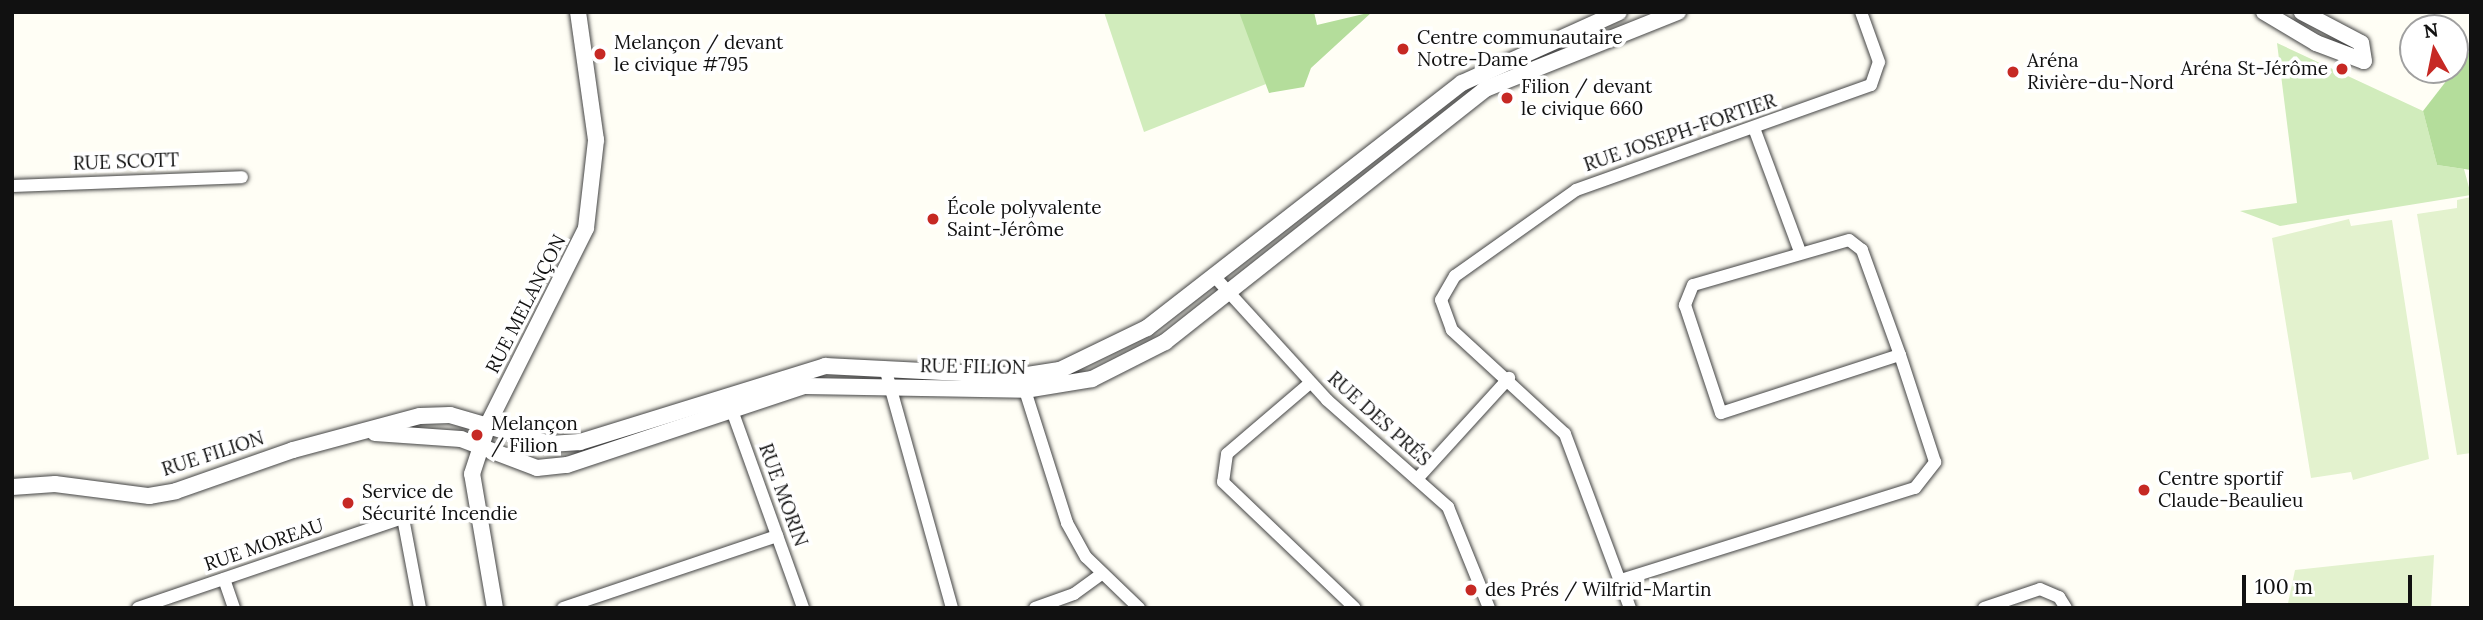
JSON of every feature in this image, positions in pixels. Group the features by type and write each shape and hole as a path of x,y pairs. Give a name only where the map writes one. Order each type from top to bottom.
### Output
{"street":[{"name":"RUE MELANÇON","path":"495,608 473,497 480,448 489,422 586,228 596,140 578,12"},
{"name":"RUE FILION","path":"341,436 422,433 480,448 537,468 567,466 729,403 798,370 885,368 1023,383 1123,345 1476,75 1619,12"},
{"name":"RUE FILION","path":"12,487 55,484 149,496 341,436 420,416 489,422 550,444 580,442 805,386 1023,383 1092,379 1131,364 1227,293 1485,89 1678,12"},
{"name":"RUE JOSEPH-FORTIER","path":"1630,608 1565,434 1443,314 1441,300 1455,276 1576,190 1871,85 1879,62 1861,12"},
{"path":"2264,12 2316,43 2364,61 2361,43 2302,12"},
{"path":"1476,75 1485,89"},
{"path":"1754,128 1800,252"},
{"name":"RUE SCOTT","path":"12,186 242,177"},
{"path":"1621,580 1915,488 1935,462 1900,355 1862,250 1849,240 1693,285 1685,305 1721,413 1900,355"},
{"name":"RUE DES PRÉS","path":"1213,275 1310,383 1448,506 1488,605"},
{"path":"1123,345 1131,364"},
{"path":"885,368 952,608"},
{"path":"1417,478 1509,378"},
{"path":"1023,383 1067,523 1102,574 1139,608"},
{"path":"1310,383 1227,454 1223,482 1355,608"},
{"name":"RUE MORIN","path":"729,403 803,608"},
{"name":"RUE MOREAU","path":"138,608 403,518 420,608"},
{"path":"563,608 777,536"},
{"path":"1035,608 1074,594 1102,574"},
{"path":"224,579 234,608"},
{"path":"1984,608 2040,589 2059,597 2066,608"},
{"path":"1475,608 1488,605"}],"green space":[{"path":"1104,12 1245,12 1266,84 1144,132"},
{"path":"1239,12 1314,12 1317,25 1372,12 1311,68 1304,87 1269,93"},
{"path":"2277,43 2423,111 2437,165 2464,169 2471,195 2280,226 2240,211 2297,203"},
{"path":"2471,49 2471,170 2437,165 2423,111 2444,84 2469,84"},
{"path":"2471,197 2471,453 2457,455 2417,214 2457,208 2457,200"},
{"path":"2349,219 2351,226 2392,220 2429,459 2353,480 2351,472 2311,478 2272,238"},
{"path":"2434,555 2431,608 2287,608 2295,570"}],"place":[{"name":"Centre communautaire Notre-Dame","path":"1403,49"},
{"name":"Melançon / devant le civique #795","path":"600,54"},
{"name":"Aréna St-Jérôme","path":"2342,69"},
{"name":"Aréna Rivière-du-Nord","path":"2013,72"},
{"name":"Filion / devant le civique 660","path":"1507,98"},
{"name":"École polyvalente Saint-Jérôme","path":"933,219"},
{"name":"Melançon / Filion","path":"477,435"},
{"name":"Centre sportif Claude-Beaulieu","path":"2144,490"},
{"name":"Service de Sécurité Incendie","path":"348,503"},
{"name":"des Prés / Wilfrid-Martin","path":"1471,590"}]}
